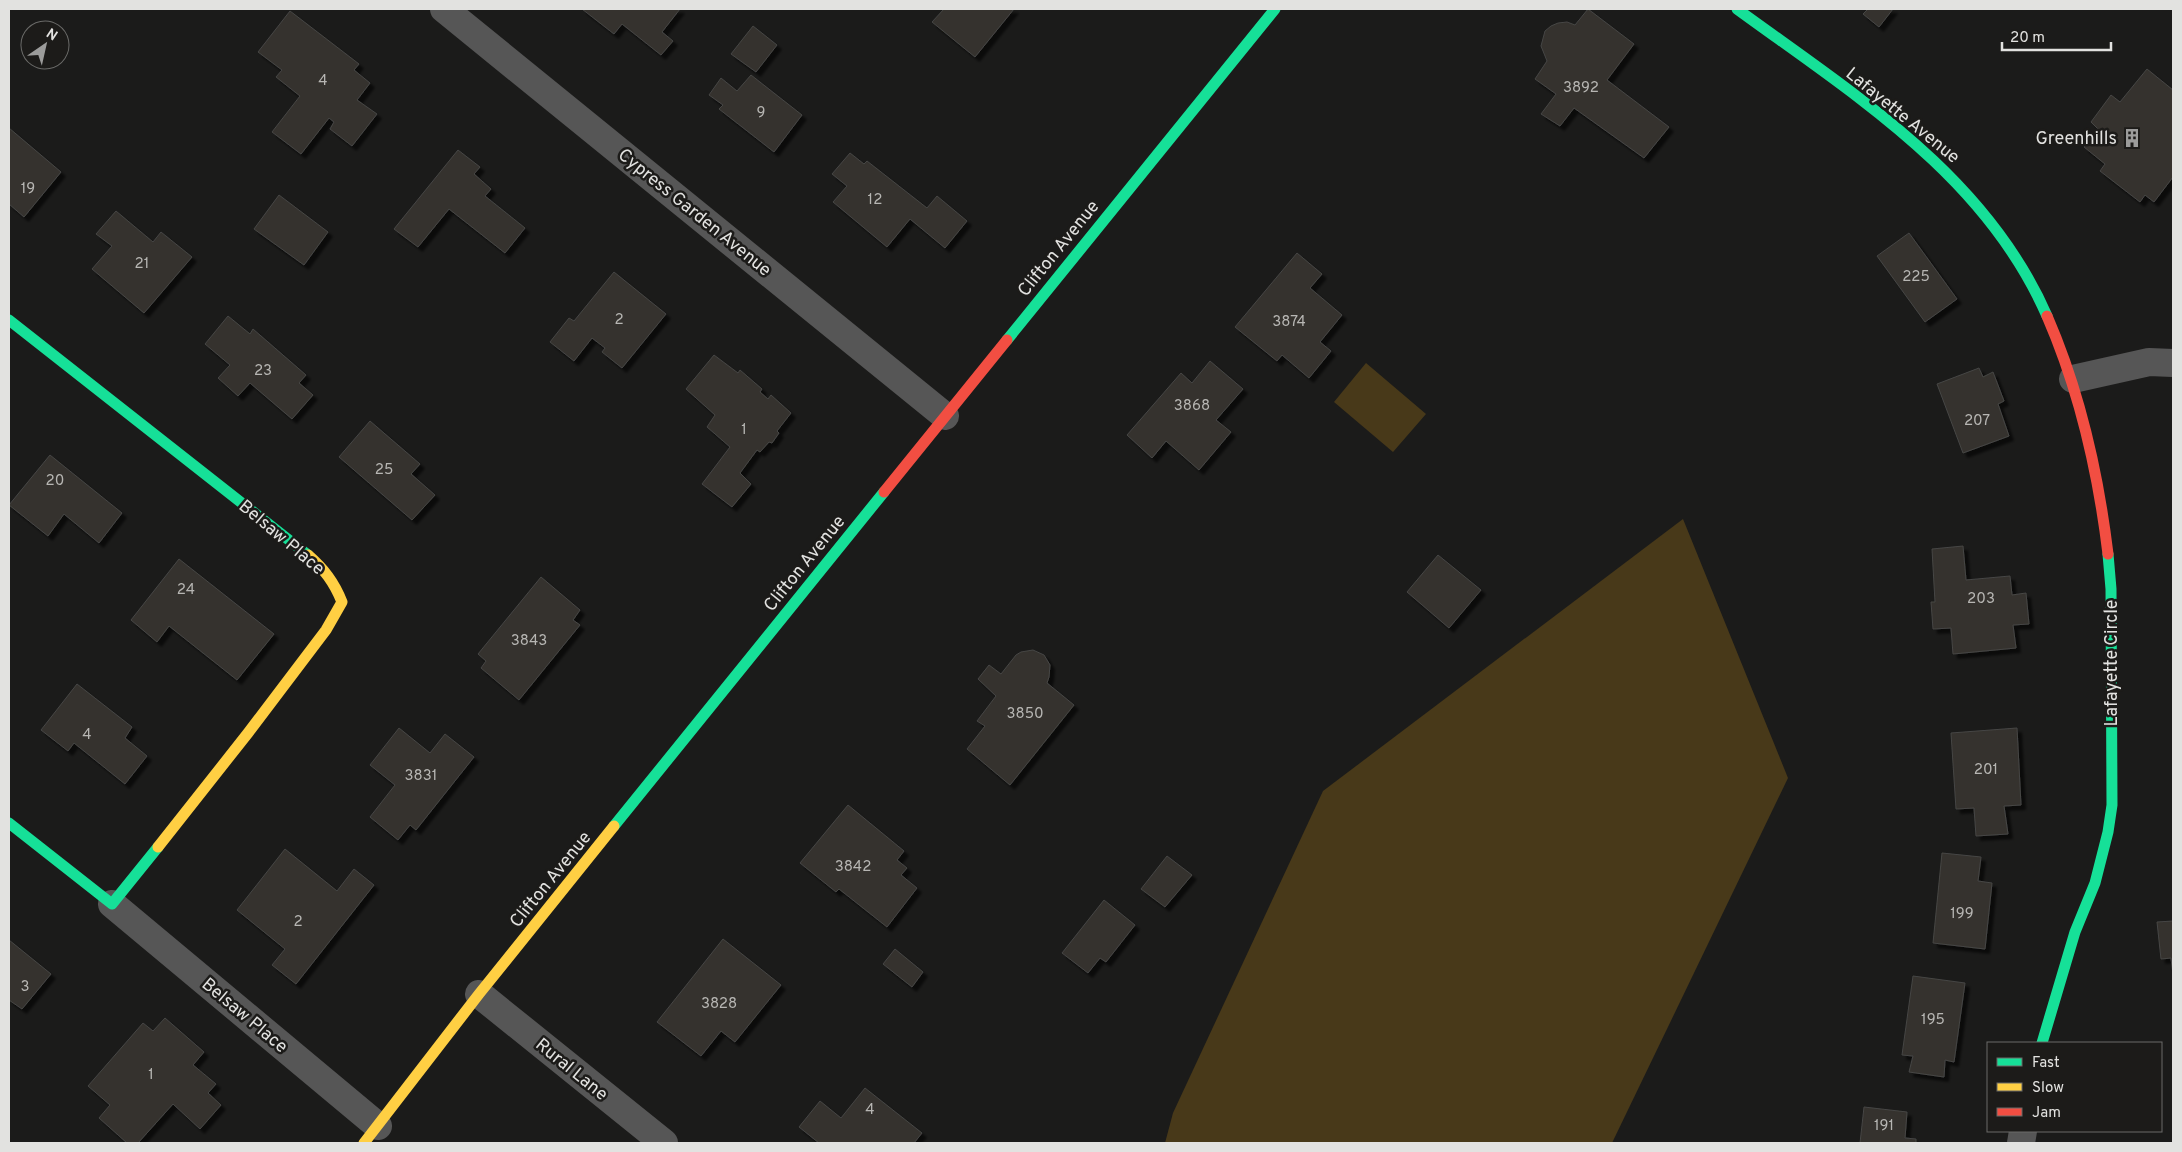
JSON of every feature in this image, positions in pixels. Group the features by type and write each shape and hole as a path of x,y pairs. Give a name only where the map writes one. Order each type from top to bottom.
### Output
{"street":[{"name":"Cypress Garden Avenue","path":"444,9 945,416"},
{"name":"Clifton Avenue","path":"371,1135 479,994 1275,9"},
{"name":"Lafayette Avenue","path":"1738,9 1894,125 1944,168 1989,218 2026,273 2049,317 2073,379"},
{"name":"Belsaw Place","path":"9,320 321,566 335,585 342,602 326,630 248,733 112,904"},
{"path":"2073,379 2149,362 2173,363"},
{"name":"Lafayette Circle","path":"2042,1042 2075,932 2095,883 2108,832 2112,805 2110,571 2099,483 2073,379"},
{"name":"Belsaw Place","path":"9,823 112,904 371,1135"},
{"name":"Rural Lane","path":"479,994 664,1143"}],"shaded area":[{"path":"1366,363 1426,414 1393,452 1334,402"},
{"path":"1683,519 1788,778 1612,1143 1165,1143 1173,1113 1323,791"}],"building":[{"path":"582,9 680,9 662,32 673,41 661,55 622,24 614,34"},
{"path":"944,9 1014,9 975,57 932,22"},
{"path":"1588,9 1634,44 1607,80 1669,127 1644,158 1574,108 1560,126 1541,114 1556,94 1535,79 1547,61 1541,46 1545,31 1558,23 1567,22 1575,25"},
{"path":"1868,9 1893,9 1879,27 1863,14"},
{"path":"290,11 359,64 354,70 370,83 357,100 377,114 352,146 330,129 334,122 329,118 301,154 272,132 300,96 276,77 282,70 258,52"},
{"path":"753,26 777,45 756,72 731,54"},
{"name":"Greenhills","path":"2147,69 2173,90 2173,177 2154,202 2145,195 2140,202 2100,171 2105,164 2084,147 2098,129 2091,122 2111,95 2120,102"},
{"path":"751,75 802,115 774,152 719,109 723,105 709,95 721,78 737,91"},
{"path":"9,128 61,172 24,217 9,204"},
{"path":"458,150 480,167 474,174 491,189 485,196 525,228 505,253 449,209 418,247 394,229"},
{"path":"850,153 864,164 867,161 927,208 937,196 967,221 945,248 910,219 887,247 833,202 847,186 832,174"},
{"path":"279,195 328,232 304,265 254,229"},
{"path":"116,211 153,242 161,232 192,257 144,313 92,269 112,246 96,234"},
{"path":"1909,233 1957,299 1925,322 1877,256"},
{"path":"1297,253 1322,274 1310,288 1342,315 1320,342 1331,351 1309,378 1282,355 1277,361 1235,327"},
{"path":"614,272 666,314 622,368 602,352 605,348 592,338 574,361 550,342 569,318 574,321"},
{"path":"228,316 250,334 253,329 306,375 299,383 313,395 292,419 250,383 238,396 218,378 230,365 205,344"},
{"path":"714,355 738,373 740,370 762,389 760,392 768,399 771,395 791,413 777,431 779,433 772,443 769,442 760,452 757,450 740,473 751,484 732,507 702,484 730,447 707,427 715,415 686,389"},
{"path":"1210,361 1243,389 1216,420 1231,432 1199,470 1166,441 1152,458 1127,435 1181,373 1192,383"},
{"path":"1979,368 1983,377 1993,372 2004,401 1998,404 2009,436 1963,453 1937,384"},
{"path":"370,421 420,464 411,474 435,495 412,520 339,457"},
{"path":"50,455 122,513 99,543 64,514 48,536 9,505"},
{"path":"1963,546 1966,580 2010,576 2012,595 2026,593 2029,624 2013,625 2016,648 1953,654 1951,628 1933,629 1931,602 1935,602 1932,549"},
{"path":"1438,555 1481,590 1449,628 1407,592"},
{"path":"179,559 274,634 237,680 169,626 157,642 131,620"},
{"path":"541,577 580,610 573,620 580,625 519,700 481,668 486,661 478,654"},
{"path":"1033,650 1044,655 1050,665 1047,683 1074,705 1010,785 967,749 985,726 977,721 996,696 978,679 989,665 1001,674 1016,655"},
{"path":"77,684 132,727 125,738 147,756 125,784 74,743 68,751 41,730"},
{"path":"399,728 430,753 445,734 474,757 416,830 410,825 398,840 370,817 395,785 370,765"},
{"path":"2017,728 2021,805 2004,806 2008,834 1976,836 1974,808 1956,809 1951,733"},
{"path":"848,805 904,851 897,860 907,868 901,875 917,888 887,927 839,889 836,892 800,863"},
{"path":"285,849 337,891 354,869 374,885 296,984 272,965 285,949 237,910"},
{"path":"1942,853 1981,857 1978,881 1992,883 1985,949 1933,943"},
{"path":"1167,856 1192,875 1165,907 1141,889"},
{"path":"1104,900 1135,925 1106,962 1100,958 1088,973 1062,953"},
{"path":"2173,921 2173,975 2171,958 2161,959 2157,922"},
{"path":"723,939 781,985 735,1042 721,1031 701,1056 657,1022"},
{"path":"9,940 51,974 22,1009 9,1000"},
{"path":"895,949 923,972 912,987 883,964"},
{"path":"1913,976 1965,983 1954,1062 1945,1060 1944,1077 1909,1072 1913,1056 1902,1055"},
{"path":"165,1018 204,1052 193,1065 216,1084 208,1093 221,1105 200,1129 173,1104 138,1143 127,1143 99,1118 110,1105 88,1086 143,1023 153,1031"},
{"path":"865,1088 922,1133 914,1143 819,1143 799,1127 820,1101 841,1118"},
{"path":"1864,1107 1907,1112 1905,1138 1916,1139 1916,1143 1860,1143"}],"traffic: fast":[{"path":"1007,340 1275,9"},
{"path":"1737,9 1871,107 1914,143 1953,180 1990,221 2021,266 2047,316"},
{"path":"9,320 308,555"},
{"path":"614,826 884,492"},
{"path":"2042,1042 2075,932 2095,883 2108,832 2112,805 2111,589 2108,554"},
{"path":"9,823 112,904 158,847"}],"traffic: slow":[{"path":"158,847 326,630 342,602 328,576 308,555"},
{"path":"364,1143 479,994 614,826"}],"traffic: jam":[{"path":"2047,316 2069,374 2086,432 2099,492 2108,554"},
{"path":"884,492 1007,340"}],"place":[{"name":"Greenhills","path":"2132,138"}]}
